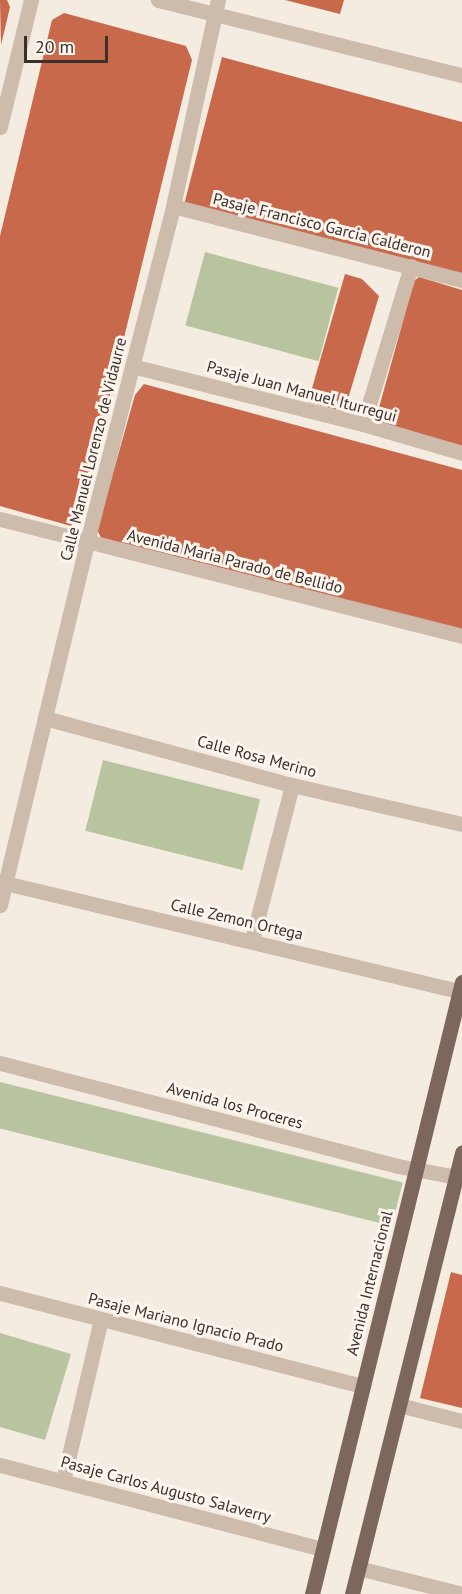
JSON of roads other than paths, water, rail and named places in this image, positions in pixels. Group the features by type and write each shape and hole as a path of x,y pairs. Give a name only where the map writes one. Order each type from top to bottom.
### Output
{"main road":[{"name":"Avenida Internacional","path":"312,1594 461,986"},
{"path":"352,1594 459,1177 462,1152"}],"street":[{"path":"0,127 31,0"},
{"path":"158,0 216,7 462,75"},
{"name":"Calle Manuel Lorenzo de Vidaurre","path":"0,905 87,542 172,206 216,7"},
{"name":"Pasaje Francisco Garcia Calderon","path":"172,206 462,279"},
{"path":"363,424 411,266"},
{"name":"Pasaje Juan Manuel Iturregui","path":"132,366 363,424 462,453"},
{"name":"Avenida Maria Parado de Bellido","path":"0,519 462,636"},
{"name":"Calle Rosa Merino","path":"45,718 292,785 462,824"},
{"path":"252,940 292,785"},
{"name":"Calle Zemon Ortega","path":"5,883 461,986"},
{"name":"Avenida los Proceres","path":"0,1062 416,1170 459,1177"},
{"name":"Pasaje Mariano Ignacio Prado","path":"0,1293 363,1386"},
{"path":"63,1481 101,1319"},
{"path":"399,1405 462,1421"},
{"name":"Pasaje Carlos Augusto Salaverry","path":"0,1465 323,1549"},
{"path":"358,1568 462,1594"}]}
